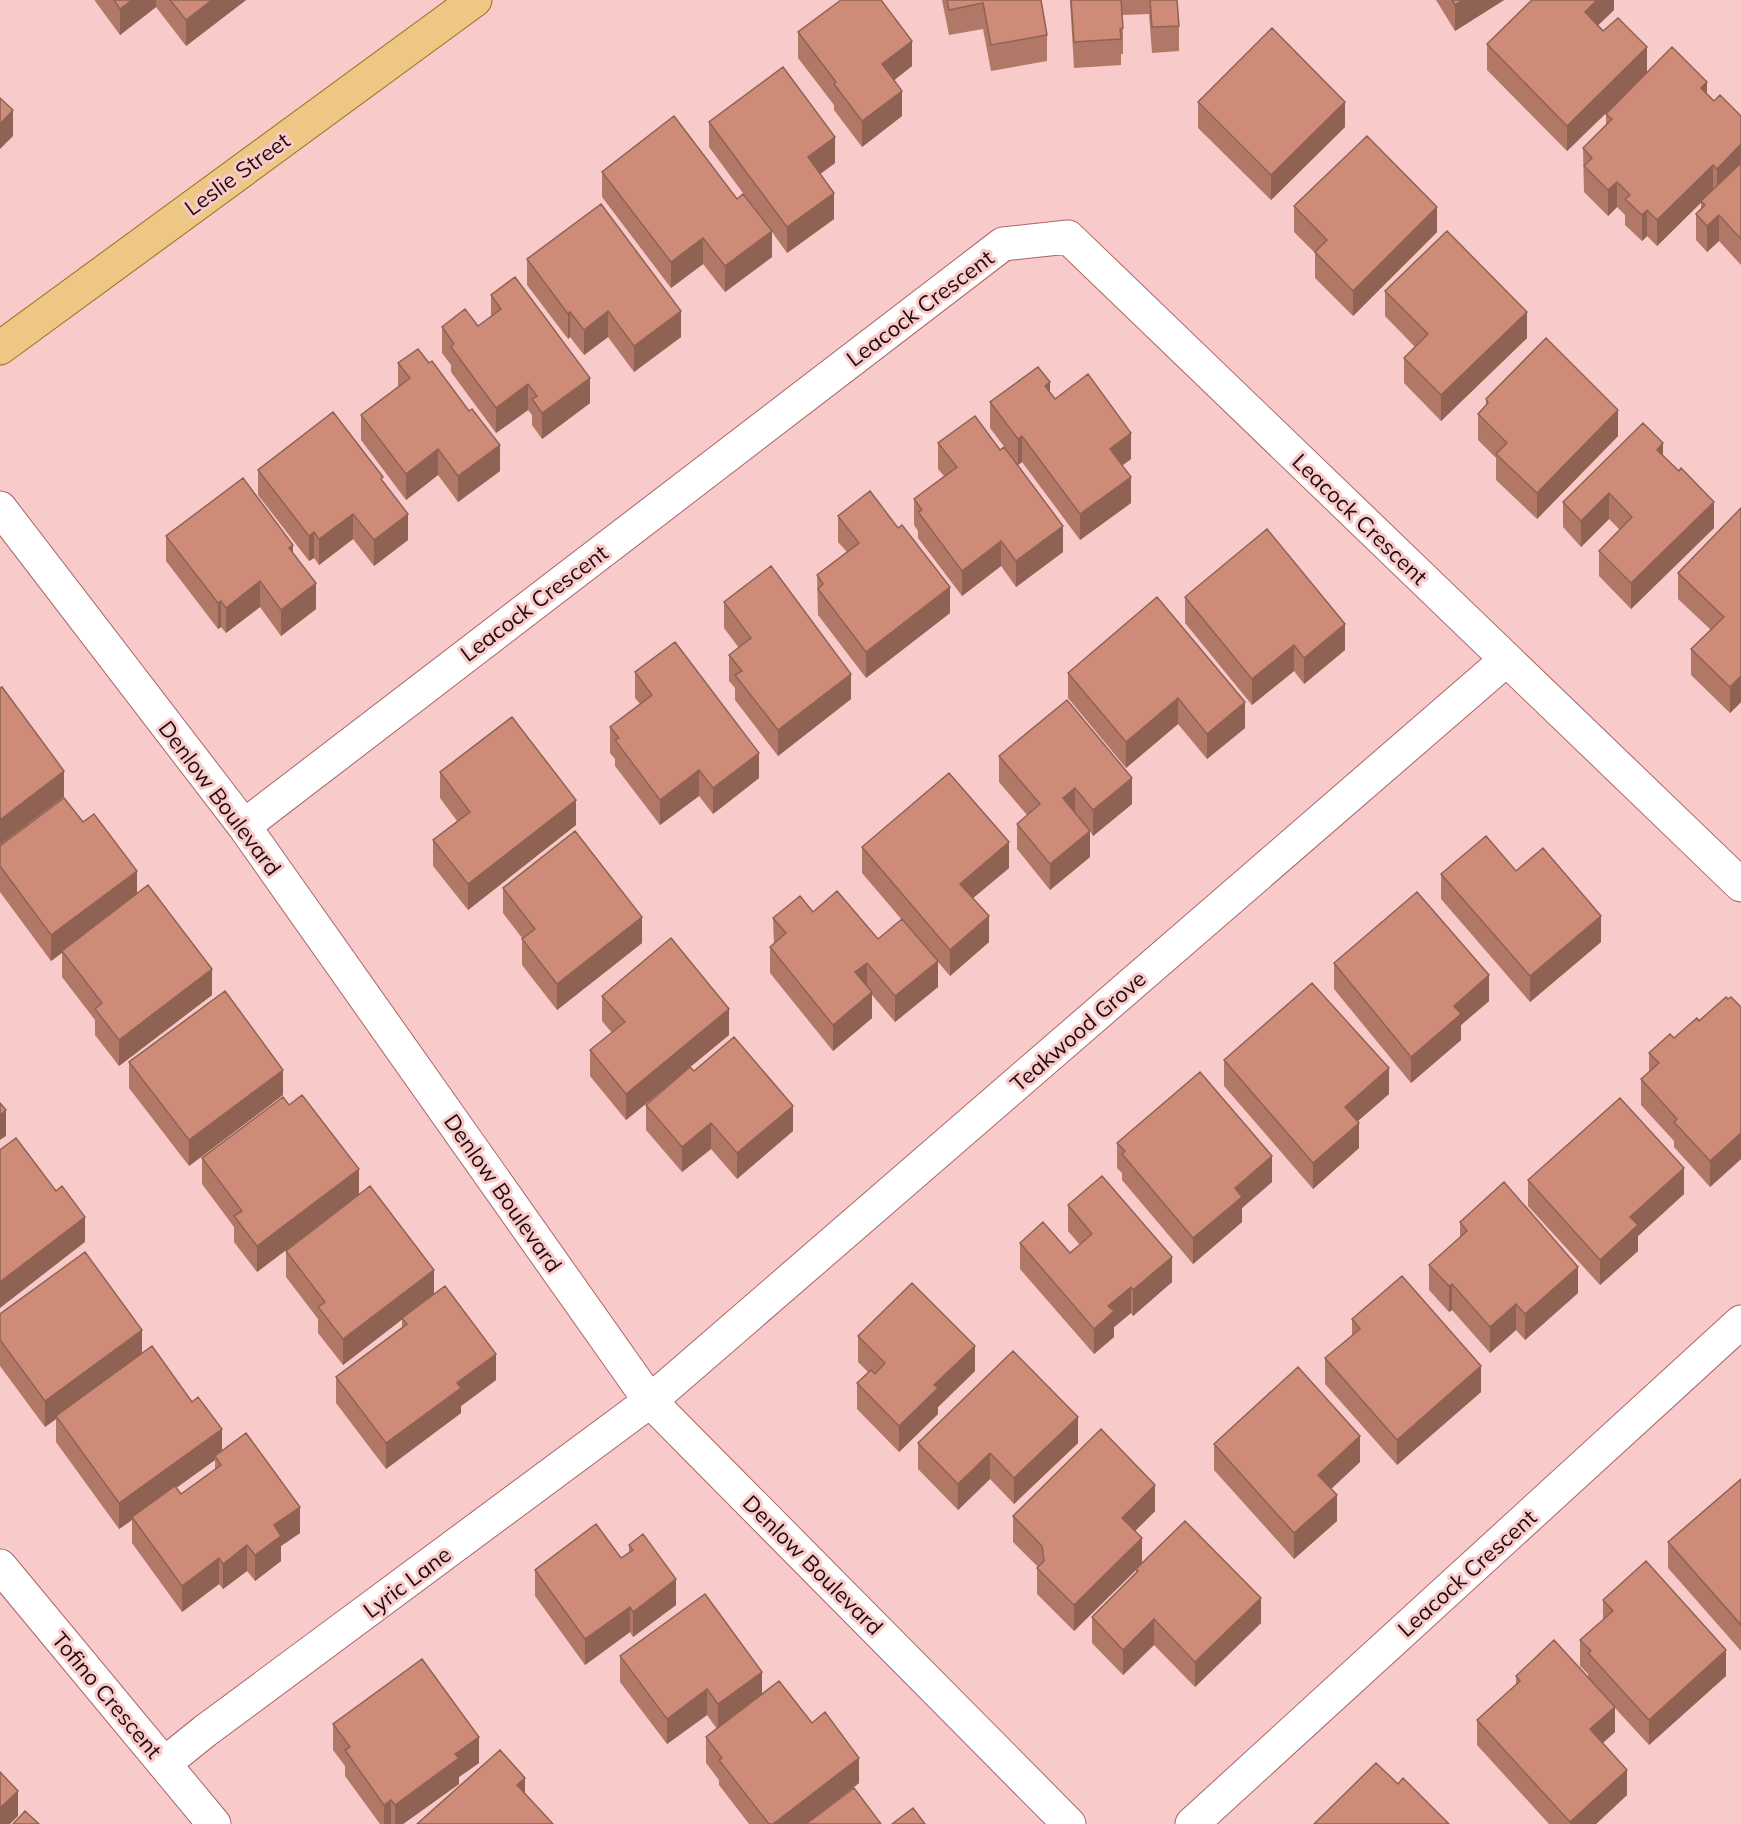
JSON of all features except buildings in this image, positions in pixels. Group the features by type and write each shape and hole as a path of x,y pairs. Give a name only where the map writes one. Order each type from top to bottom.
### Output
{"main road":[{"name":"Leslie Street","path":"0,348 475,0"}],"street":[{"name":"Leacock Crescent","path":"244,826 1003,244 1068,237 1741,885"},
{"name":"Denlow Boulevard","path":"0,508 244,826 650,1401 1069,1824"},
{"name":"Teakwood Grove","path":"650,1401 1506,660"},
{"name":"Leacock Crescent","path":"1192,1824 1741,1322"},
{"name":"Lyric Lane","path":"164,1764 205,1731 650,1401"},
{"name":"Tofino Crescent","path":"0,1566 214,1824"}]}
